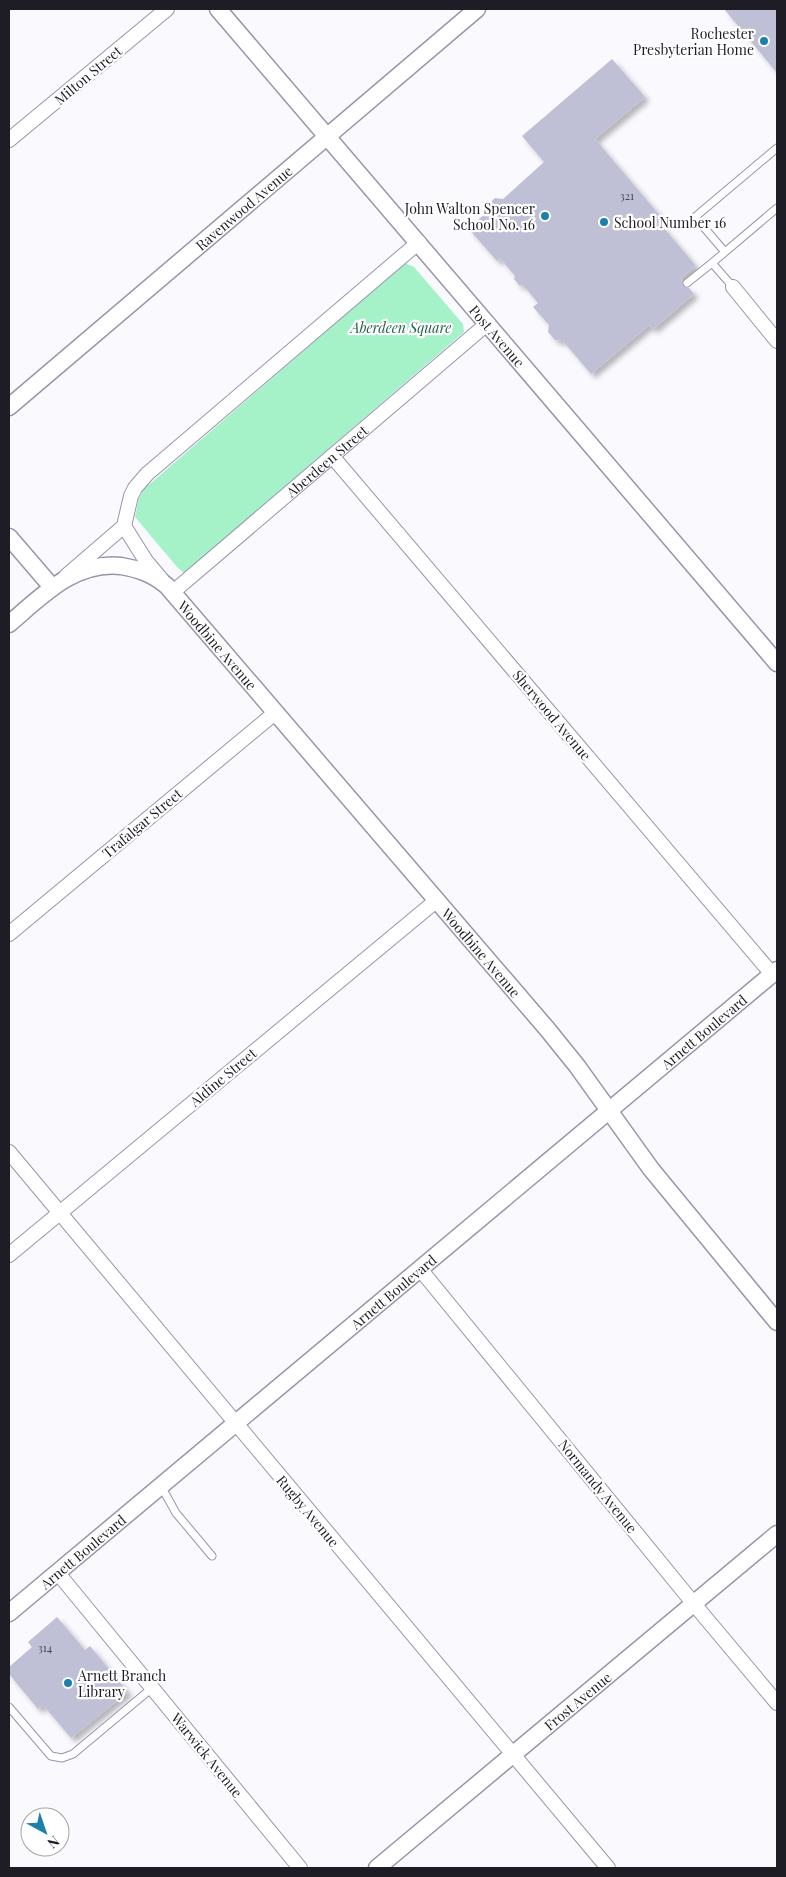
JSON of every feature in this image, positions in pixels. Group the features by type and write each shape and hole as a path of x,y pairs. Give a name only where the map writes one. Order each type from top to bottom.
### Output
{"street":[{"name":"Milton Street","path":"9,140 167,9"},
{"name":"Post Avenue","path":"218,9 777,663"},
{"name":"Ravenwood Avenue","path":"9,406 477,9"},
{"path":"9,624 124,526 131,496 147,474 419,242"},
{"path":"732,288 777,341"},
{"name":"Aberdeen Street","path":"170,589 332,456 488,323"},
{"name":"Sherwood Avenue","path":"332,456 776,972"},
{"path":"124,526 146,561 170,589"},
{"path":"9,537 56,584"},
{"path":"56,584 87,568 116,566 144,571 170,589"},
{"name":"Woodbine Avenue","path":"170,589 548,1030 651,1169 777,1322"},
{"name":"Trafalgar Street","path":"9,934 276,712"},
{"name":"Aldine Street","path":"9,1255 437,900"},
{"name":"Arnett Boulevard","path":"9,1613 776,972"},
{"name":"Rugby Avenue","path":"9,1152 608,1868"},
{"name":"Normandy Avenue","path":"420,1269 694,1604 777,1702"},
{"name":"Frost Avenue","path":"378,1868 777,1534"},
{"name":"Warwick Avenue","path":"58,1572 300,1868"}],"lane":[{"path":"725,252 695,217 777,148"},
{"path":"687,283 777,208"},
{"path":"712,263 732,288"},
{"path":"161,1486 176,1513 212,1556"},
{"path":"9,1706 50,1756 62,1758 73,1754 152,1688"}],"green space":[{"name":"Aberdeen Square","path":"405,263 414,267 463,324 464,332 184,573 135,517 139,498 144,489"}],"building":[{"name":"Rochester Presbyterian Home","path":"724,9 777,9 777,73"},
{"name":"John Walton Spencer School No. 16","path":"612,59 645,97 595,139 662,218 658,221 696,266 681,278 683,287 689,288 694,294 653,329 649,325 591,374 563,341 555,340 548,332 549,325 533,307 538,303 523,285 519,285 514,279 515,276 500,258 497,261 468,228 485,214 485,207 495,198 503,199 544,162 522,136"},
{"name":"Arnett Branch Library","path":"57,1617 85,1650 90,1646 128,1692 71,1738 43,1705 38,1709 9,1674 9,1667 32,1647 28,1642"}],"place":[{"name":"Rochester Presbyterian Home","path":"764,41"},
{"name":"John Walton Spencer School No. 16","path":"545,216"},
{"name":"School Number 16","path":"604,222"},
{"name":"Arnett Branch Library","path":"68,1683"}]}
